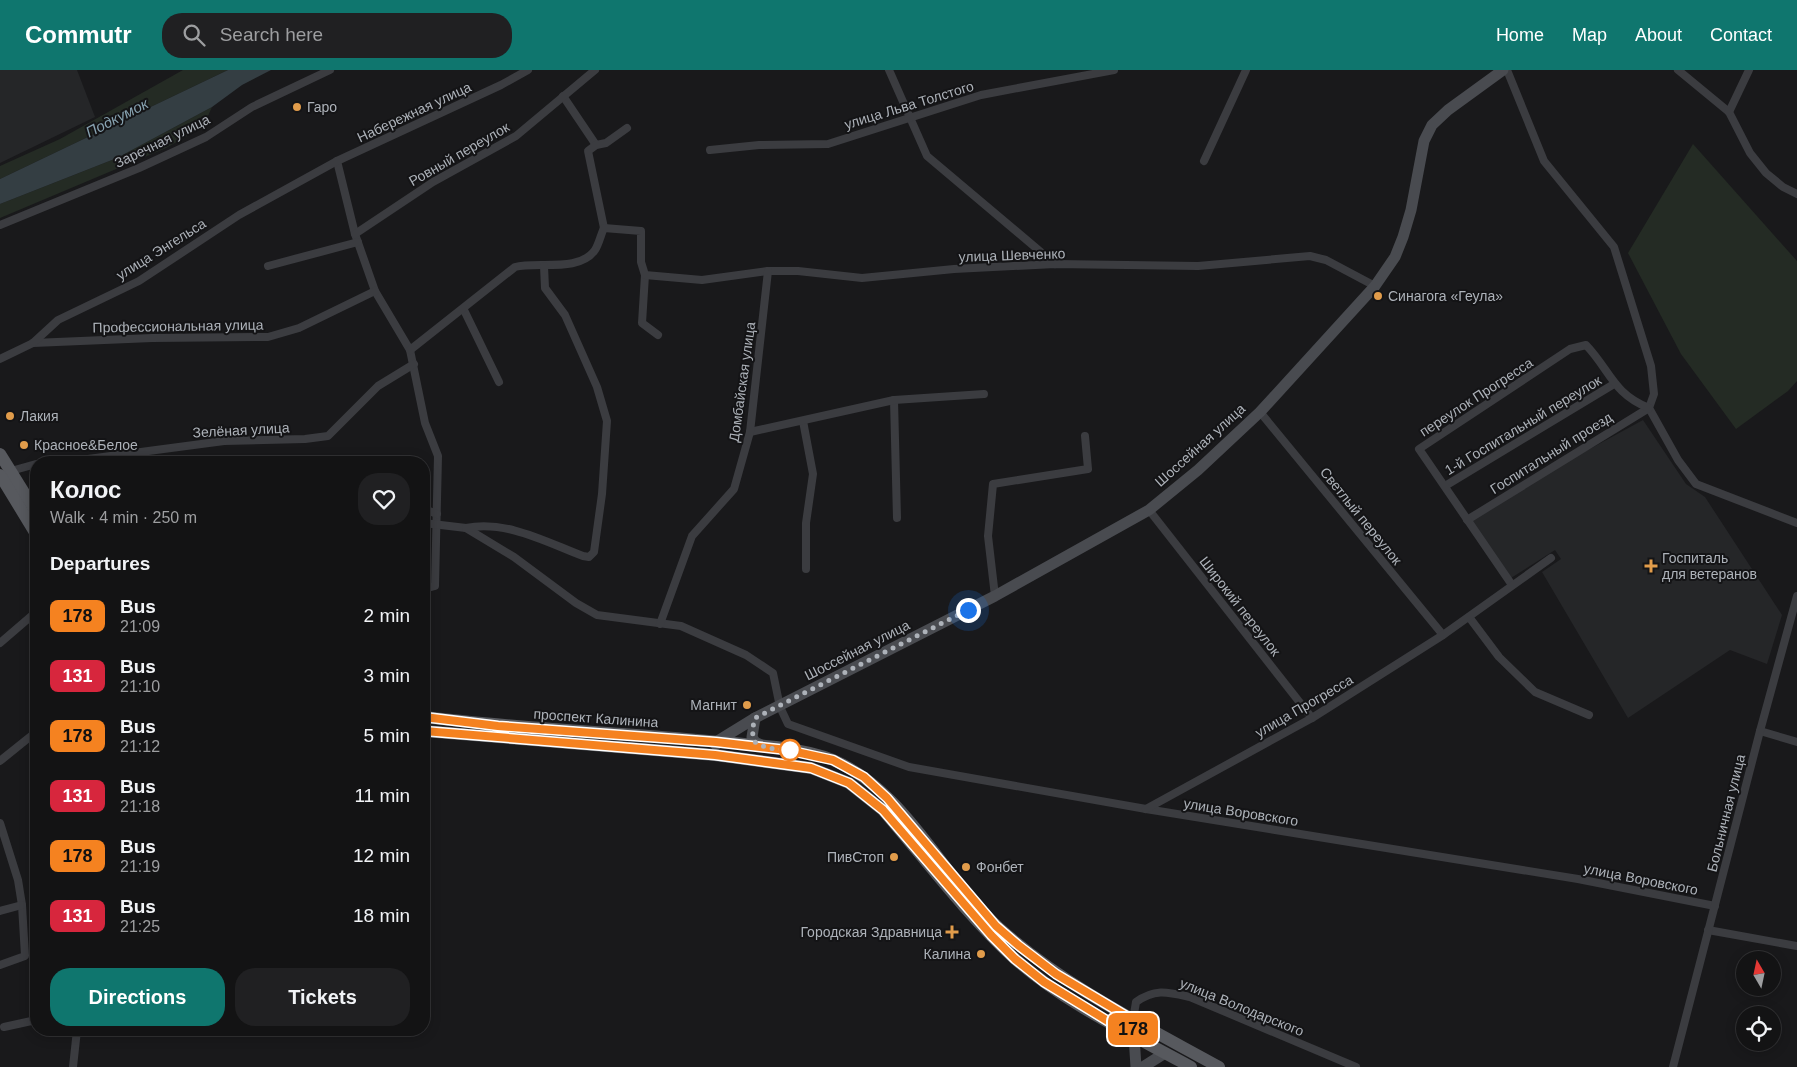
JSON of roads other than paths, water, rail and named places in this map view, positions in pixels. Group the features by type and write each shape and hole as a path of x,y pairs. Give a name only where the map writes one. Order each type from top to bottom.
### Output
{"main road":[{"name":"Шоссейная улица","path":"716,742 755,718 780,707 995,596 1149,510 1198,470 1260,412 1375,286 1395,257 1403,237 1411,210 1424,141 1432,125 1448,110 1502,70"},
{"path":"0,454 5,473 30,522"},
{"path":"5,473 30,504"},
{"name":"проспект Калинина","path":"430,718 498,726 716,742 815,754 833,760 864,777 906,819 996,926 1056,974 1133,1020 1219,1067"},
{"path":"755,718 752,737 755,742 767,748"},
{"name":"проспект Калинина","path":"430,731 715,755 811,768 849,783 883,810 991,935 1015,959 1044,982 1134,1037 1192,1067"},
{"path":"715,755 716,742"},
{"path":"1133,1020 1136,1067"},
{"path":"1143,1067 1165,1053"}],"street":[{"name":"Заречная улица","path":"0,226 129,172 206,137 252,107 330,70"},
{"name":"Набережная улица","path":"337,161 501,85 528,70"},
{"name":"Ровный переулок","path":"355,234 433,182 516,136 595,70"},
{"path":"889,70 908,117 927,156 1055,264"},
{"name":"улица Льва Толстого","path":"710,150 759,145 828,144 981,95 1114,70"},
{"path":"1204,161 1246,70"},
{"path":"1507,70 1544,161 1614,248 1651,366 1654,394 1649,408"},
{"path":"1678,70 1730,112 1750,153 1766,173 1783,187 1797,194"},
{"path":"1730,112 1749,70"},
{"path":"563,96 596,146"},
{"path":"410,350 464,310 515,267 525,264 557,266 582,259 595,251 604,228 588,151 606,143 627,128"},
{"path":"337,161 355,234 376,291 410,350 425,423 438,456 435,586 430,588"},
{"name":"улица Энгельса","path":"0,360 33,343 58,320 139,281 239,215 337,161"},
{"path":"604,228 641,231 641,262 645,275 642,323 658,335"},
{"path":"268,266 358,242"},
{"name":"улица Шевченко","path":"645,275 702,280 768,271 798,271 862,278 954,269 1055,264 1198,266 1310,256 1326,260 1375,286"},
{"path":"430,523 466,528 480,526 504,527 589,557 594,552 601,504 607,421 597,387 565,315 545,288 544,266"},
{"name":"Домбайская улица","path":"660,624 692,536 734,490 750,432 768,271"},
{"name":"Профессиональная улица","path":"33,343 152,338 268,337 299,328 376,291"},
{"path":"464,310 499,382"},
{"name":"переулок Прогресса","path":"1512,585 1419,449 1570,349 1586,345 1598,357 1614,384"},
{"name":"Зелёная улица","path":"111,456 224,441 305,439 328,436 378,386 414,364"},
{"path":"1614,384 1633,402 1649,408 1678,460 1696,484 1797,523"},
{"name":"1-й Госпитальный переулок","path":"1445,486 1614,384"},
{"path":"750,432 803,422 894,400 984,394"},
{"path":"894,400 897,518"},
{"name":"Госпитальный проезд","path":"1467,520 1649,408"},
{"name":"Светлый переулок","path":"1260,412 1443,636"},
{"path":"803,422 813,474 811,503 806,523 806,569"},
{"path":"995,596 988,536 992,484 1088,469 1085,436"},
{"path":"5,473 30,466"},
{"name":"Широкий переулок","path":"1149,510 1312,718"},
{"path":"430,511 437,514"},
{"path":"466,528 514,557 576,604 597,615 681,626 746,654 773,673 780,707"},
{"name":"улица Прогресса","path":"1146,809 1312,718 1443,636 1551,558"},
{"name":"Больничная улица","path":"1673,1067 1797,596"},
{"path":"0,643 30,617"},
{"path":"1469,617 1499,657 1535,692 1589,715"},
{"name":"улица Воровского","path":"780,707 788,724 910,767 1146,809 1578,879 1715,906"},
{"path":"1760,731 1797,742"},
{"path":"0,761 30,737"},
{"path":"0,823 18,880 22,905 25,956 0,965"},
{"path":"0,911 22,905"},
{"path":"1708,930 1797,946"},
{"name":"улица Володарского","path":"1133,1020 1136,1002 1148,993 1170,992 1190,997 1356,1067"},
{"path":"4,1027 30,1021"},
{"path":"73,1067 76,1036"}],"place":[{"name":"Гаро","path":"297,107"},
{"name":"Синагога «Геула»","path":"1378,296"},
{"name":"Лакия","path":"10,416"},
{"name":"Красное&Белое","path":"24,445"},
{"name":"Госпиталь для ветеранов","path":"1651,566"},
{"name":"Магнит","path":"747,705"},
{"name":"ПивСтоп","path":"894,857"},
{"name":"Фонбет","path":"966,867"},
{"name":"Городская Здравница","path":"952,932"},
{"name":"Калина","path":"981,954"}],"water label":[{"name":"Подкумок","path":"117,118"}]}
